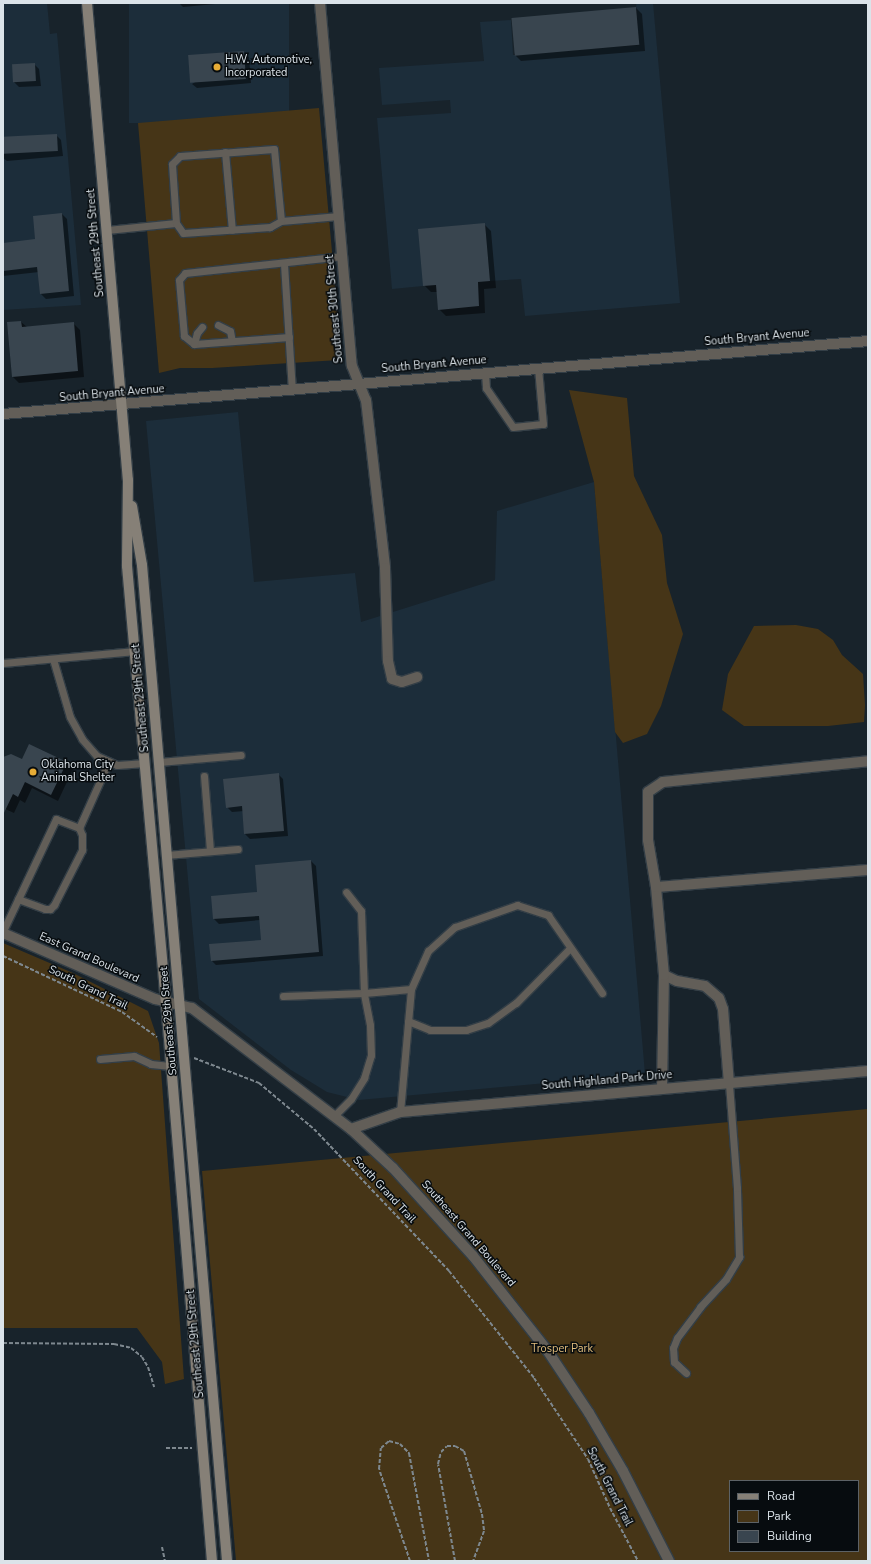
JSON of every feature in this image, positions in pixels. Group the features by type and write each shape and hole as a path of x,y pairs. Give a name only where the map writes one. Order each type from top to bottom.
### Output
{"main road":[{"name":"Southeast 29th Street","path":"87,3 128,480 142,565 227,1561"},
{"name":"Southeast 29th Street","path":"128,480 127,566 166,1002 168,1044 212,1561"},
{"path":"145,762 158,762"}],"street":[{"name":"Southeast 30th Street","path":"320,3 352,366 366,400 385,568 388,661 392,679 402,682 417,677"},
{"name":"South Bryant Avenue","path":"3,414 122,406 358,383 868,341"},
{"path":"662,1089 664,975 656,887 648,840 648,792 663,782 868,761"},
{"path":"656,887 868,870"},
{"name":"East Grand Boulevard","path":"3,932 129,989 166,1002"},
{"path":"664,975 677,981 705,986 719,998 722,1009 729,1083"},
{"name":"Southeast Grand Boulevard","path":"166,1002 192,1008 334,1116 393,1168 450,1229 530,1326 589,1413 623,1471 669,1561"},
{"name":"South Highland Park Drive","path":"351,1130 400,1112 868,1071"}],"lane":[{"path":"281,221 274,149 180,156 172,164 176,223 184,233 270,227 281,221 339,216"},
{"path":"225,152 232,230"},
{"path":"107,230 176,223"},
{"path":"289,337 194,344 184,336 179,280 185,273 284,264 342,256"},
{"path":"284,264 292,390"},
{"path":"218,325 230,331 232,341"},
{"path":"194,344 197,333 202,327"},
{"path":"485,373 486,388 513,427 543,424 538,368"},
{"path":"3,663 135,651"},
{"path":"52,659 70,717 82,739 97,756 117,765 145,762"},
{"path":"158,762 241,756"},
{"path":"79,828 110,761"},
{"path":"204,776 210,851"},
{"path":"3,932 18,899 56,819 79,828 82,835 82,850 54,905 50,909 45,909 18,899"},
{"path":"166,855 238,849"},
{"path":"334,1116 351,1099 364,1078 371,1055 370,1025 364,994 361,911 346,892"},
{"path":"400,1112 411,989 428,951 455,927 517,905 548,915 602,993"},
{"path":"408,1021 430,1030 466,1030 488,1023 516,1003 570,948"},
{"path":"283,996 364,994 411,989"},
{"path":"100,1059 134,1056 151,1064 170,1066"},
{"path":"686,1373 674,1362 673,1348 677,1338 700,1307 726,1279 739,1256 737,1188 729,1083"}],"path":[{"name":"South Grand Trail","path":"3,956 122,1012 168,1044"},
{"name":"South Grand Trail","path":"183,1053 259,1083 314,1129 449,1271 534,1378 588,1459 610,1508 638,1561"},
{"path":"3,1342 114,1344 131,1348 142,1357 148,1367 154,1387"},
{"path":"410,1561 379,1469 381,1448 389,1441 400,1444 409,1453 429,1561"},
{"path":"455,1561 438,1464 441,1452 447,1446 455,1446 464,1451 482,1514 484,1531 472,1561"},
{"path":"162,1547 164,1561"}],"shaded area":[{"path":"3,3 47,3 50,34 57,33 81,305 3,310"},
{"path":"129,3 289,3 289,123 129,123"},
{"path":"636,3 653,3 680,303 525,316 521,279 490,281 485,223 423,286 392,289 377,118 451,113 450,100 382,105 379,68 484,61 480,22 511,20 513,55 639,45"},
{"path":"238,412 254,582 355,573 361,622 495,580 497,511 594,482 645,1074 359,1100 327,1092 291,1070 199,999 146,421"}],"green space":[{"path":"319,108 341,351 339,360 212,368 180,368 159,373 138,123"},
{"path":"569,390 627,398 634,476 662,535 667,583 683,634 661,706 647,734 623,743 615,732 594,482"},
{"path":"796,625 818,629 833,640 842,655 863,674 865,705 864,722 828,726 744,726 722,710 728,674 754,626"},
{"path":"3,943 73,973 148,1011 159,1043 184,1379 165,1384 162,1362 137,1328 3,1328"},
{"name":"Trosper Park","path":"868,1109 868,1561 236,1561 202,1171"}],"building":[{"path":"636,7 639,45 515,56 511,18"},
{"name":"H.W. Automotive, Incorporated","path":"244,51 246,79 190,83 188,55"},
{"path":"35,63 36,81 13,82 12,64"},
{"path":"57,134 58,151 4,154 3,137"},
{"path":"62,213 69,291 40,294 37,267 3,271 3,243 35,239 33,216"},
{"path":"485,223 490,281 478,282 479,306 438,310 436,285 423,286 418,229"},
{"path":"21,321 22,327 74,322 78,371 12,377 7,322"},
{"name":"Oklahoma City Animal Shelter","path":"29,744 67,762 51,795 25,782 18,797 13,794 3,815 3,757 11,754 22,759"},
{"path":"279,773 284,831 244,834 242,806 226,808 223,779"},
{"path":"311,860 319,952 211,961 209,944 261,940 259,916 213,919 211,896 257,892 255,865"}],"place":[{"name":"H.W. Automotive, Incorporated","path":"217,67"},
{"name":"Oklahoma City Animal Shelter","path":"33,772"}]}
